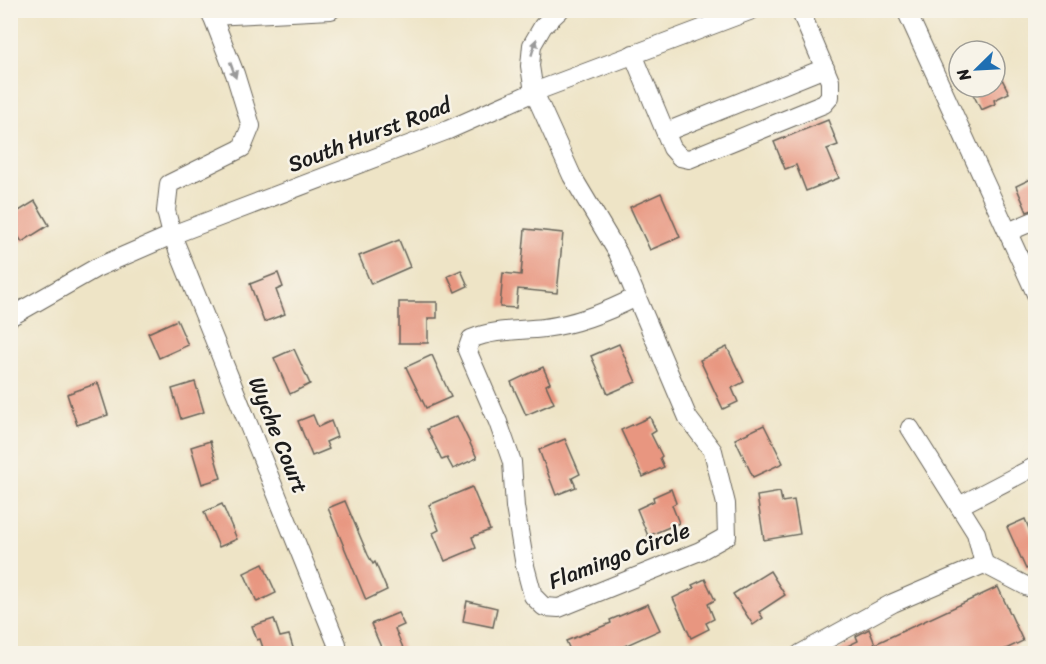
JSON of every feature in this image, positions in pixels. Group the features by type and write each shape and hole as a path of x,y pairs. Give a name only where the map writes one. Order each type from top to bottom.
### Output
{"street":[{"path":"211,13 331,10"},
{"name":"Flamingo Circle","path":"560,10 543,26 532,45 530,66 534,92 572,176 618,254 688,418 713,451 726,504 727,536 700,551 559,608 544,607 532,596 525,566 515,507 512,462 498,422 466,350 471,339 487,332 546,328 578,321 606,312 636,297"},
{"name":"South Hurst Road","path":"10,317 96,268 172,235 448,130 534,92 752,10"},
{"path":"633,54 676,153 680,157 689,159 824,104 830,97 830,81 800,10"},
{"path":"906,10 1035,294"},
{"name":"Wyche Court","path":"211,13 235,74 251,126 242,148 169,184 166,211 172,235 338,644 337,654"},
{"path":"666,132 825,68"},
{"path":"1008,232 1035,220"},
{"path":"910,428 976,533 984,564 1028,587 1035,583"},
{"path":"959,506 1035,466"},
{"path":"800,654 893,603 984,564"}],"building":[{"path":"976,99 996,99 994,100 995,104 981,110"},
{"path":"828,120 838,145 827,149 839,178 806,191 796,165 785,169 774,142"},
{"path":"1035,177 1035,209 1027,212 1016,186"},
{"path":"661,193 680,237 650,250 630,207"},
{"path":"35,201 49,225 22,242 10,224 10,211 17,207 19,211"},
{"path":"525,229 563,233 557,293 518,289 516,308 500,307 503,273 521,275"},
{"path":"399,240 410,267 371,284 359,256"},
{"path":"461,270 468,286 455,292 448,276"},
{"path":"278,273 283,287 276,290 285,314 264,322 250,284"},
{"path":"399,302 437,302 437,318 428,318 428,343 399,343"},
{"path":"177,320 188,345 159,358 148,333"},
{"path":"619,344 636,382 608,394 591,356"},
{"path":"727,347 744,382 732,388 738,402 723,409 700,360"},
{"path":"294,349 310,384 290,394 274,358"},
{"path":"432,355 451,397 426,408 406,367"},
{"path":"543,367 550,383 546,385 554,403 526,415 511,382"},
{"path":"195,382 204,412 181,419 172,389"},
{"path":"98,383 108,415 77,425 67,394"},
{"path":"313,415 318,427 331,421 337,437 326,442 329,449 312,456 298,421"},
{"path":"457,416 477,458 453,469 447,458 442,460 427,429"},
{"path":"650,417 656,431 651,434 662,456 660,458 664,467 643,477 621,430"},
{"path":"764,425 783,463 753,477 735,439"},
{"path":"565,439 580,474 572,478 576,487 556,495 539,450"},
{"path":"210,441 221,478 202,484 191,447"},
{"path":"472,487 490,530 472,537 476,548 445,561 433,533 439,530 429,505"},
{"path":"671,489 676,503 672,505 679,523 648,536 637,509 654,501 653,497"},
{"path":"780,492 782,502 794,500 800,534 764,540 757,496"},
{"path":"345,501 368,555 373,564 375,562 387,590 366,600 328,508"},
{"path":"222,504 237,539 219,547 204,512"},
{"path":"1025,519 1035,543 1035,565 1026,569 1007,527"},
{"path":"263,564 276,593 257,602 244,573"},
{"path":"770,571 785,595 759,612 763,618 753,625 733,594"},
{"path":"705,579 715,600 708,604 714,619 706,623 709,629 691,638 673,598 694,588 692,585"},
{"path":"998,587 1023,641 995,654 831,654 858,641 856,636 869,629 875,644"},
{"path":"467,601 497,608 493,627 463,621"},
{"path":"648,604 660,630 607,654 572,654 566,641 611,623 610,620"},
{"path":"398,613 404,625 395,629 404,650 395,654 384,654 371,624"},
{"path":"274,619 280,637 289,635 295,654 265,654 252,626"}]}
